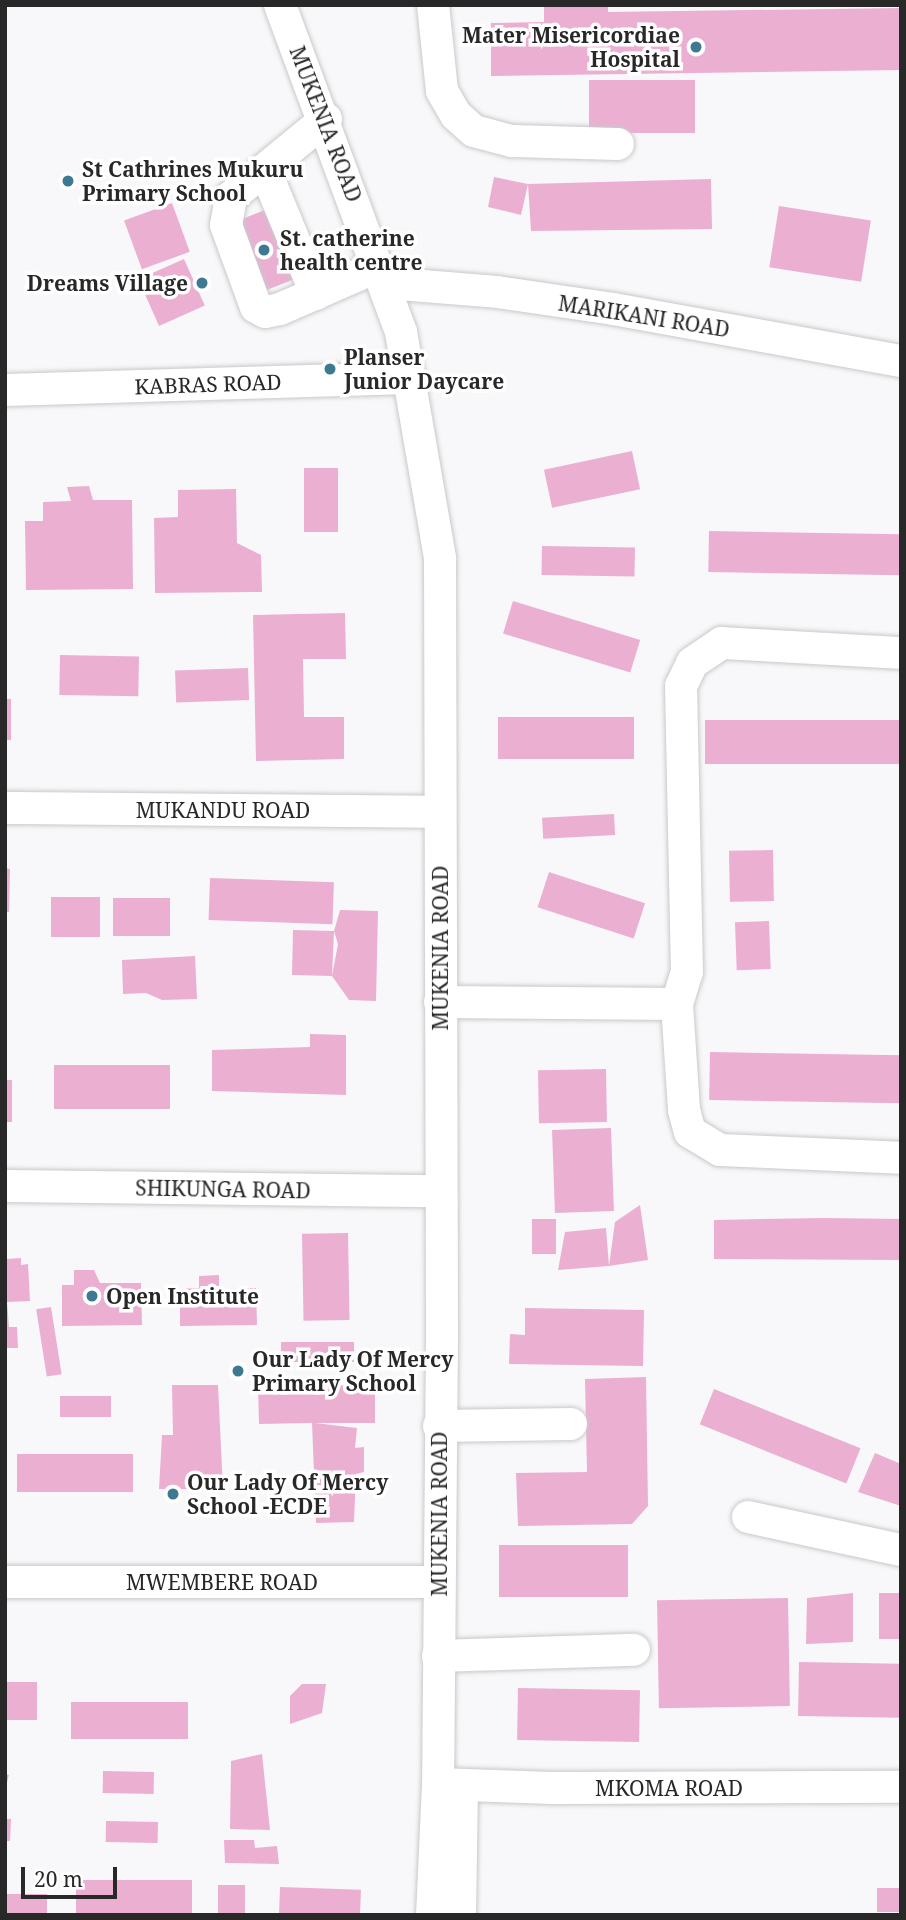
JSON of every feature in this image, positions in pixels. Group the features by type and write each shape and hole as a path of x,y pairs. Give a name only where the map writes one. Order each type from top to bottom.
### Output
{"street":[{"name":"MUKENIA ROAD","path":"281,5 326,119 382,275 411,378 440,558 438,1656 450,1785 432,1915"},
{"path":"433,5 442,91 456,116 474,131 512,141 618,144"},
{"path":"326,119 231,197 226,225 256,307 265,312 382,275"},
{"path":"265,170 316,294"},
{"name":"MARIKANI ROAD","path":"382,275 614,309 901,361"},
{"name":"KABRAS ROAD","path":"5,390 411,378"},
{"path":"901,653 722,643 692,663 681,686 687,972 677,1004 684,1110 690,1132 720,1150 901,1158"},
{"name":"MUKANDU ROAD","path":"5,808 440,811"},
{"path":"440,1002 677,1004"},
{"name":"SHIKUNGA ROAD","path":"5,1186 440,1191"},
{"path":"439,1426 571,1424"},
{"path":"748,1517 901,1549"},
{"name":"MWEMBERE ROAD","path":"5,1582 439,1582"},
{"path":"438,1656 634,1650"},
{"path":"450,1785 460,1915"},
{"name":"MKOMA ROAD","path":"450,1785 901,1787"}],"building":[{"name":"Mater Misericordiae Hospital","path":"544,5 608,5 608,12 901,8 901,70 491,76 491,23 544,22"},
{"path":"589,80 695,80 695,133 589,133"},
{"path":"494,177 528,184 521,215 488,207"},
{"path":"711,179 712,229 531,231 528,184"},
{"path":"172,203 190,252 142,269 124,220"},
{"path":"779,206 871,221 861,282 769,267"},
{"name":"St. catherine health centre","path":"268,209 295,279 261,292 234,222"},
{"path":"184,259 205,306 159,326 138,279"},
{"path":"632,451 640,489 552,508 544,470"},
{"path":"304,468 338,468 338,532 304,532"},
{"path":"89,486 93,500 132,500 133,589 26,590 25,521 43,521 43,502 71,501 67,487"},
{"path":"236,489 237,543 261,555 262,592 155,593 154,518 178,517 178,490"},
{"path":"709,531 901,534 900,575 708,572"},
{"path":"542,546 635,548 634,577 541,575"},
{"path":"513,601 640,640 630,672 503,634"},
{"path":"345,613 346,659 303,659 304,717 344,717 344,759 256,761 253,615"},
{"path":"60,655 139,656 138,696 59,695"},
{"path":"248,668 249,700 176,703 175,671"},
{"path":"5,699 11,699 11,740 5,740"},
{"path":"498,717 634,717 634,759 498,759"},
{"path":"705,720 901,720 901,764 705,764"},
{"path":"614,814 615,835 543,839 542,818"},
{"path":"773,850 774,901 730,902 729,851"},
{"path":"5,868 10,869 9,912 5,912"},
{"path":"549,872 645,903 634,938 538,907"},
{"path":"210,878 334,882 332,924 209,920"},
{"path":"51,897 100,897 100,937 51,937"},
{"path":"113,898 170,898 170,936 113,936"},
{"path":"340,910 378,911 376,1001 349,1000 332,976 338,944 334,931"},
{"path":"769,921 771,969 737,970 735,922"},
{"path":"293,930 334,931 332,976 292,975"},
{"path":"195,956 197,999 162,1000 146,993 123,994 122,960"},
{"path":"310,1034 346,1035 346,1095 212,1091 212,1050 310,1047"},
{"path":"710,1052 901,1055 900,1103 709,1100"},
{"path":"54,1065 170,1065 170,1109 54,1109"},
{"path":"606,1069 607,1122 539,1123 538,1070"},
{"path":"5,1080 12,1080 12,1122 5,1122"},
{"path":"611,1128 614,1211 555,1213 552,1130"},
{"path":"640,1205 648,1260 609,1266 615,1222"},
{"path":"532,1219 556,1219 556,1254 532,1254"},
{"path":"901,1219 901,1260 714,1259 714,1220"},
{"path":"606,1228 609,1266 558,1270 565,1232"},
{"path":"348,1233 350,1320 304,1321 302,1234"},
{"path":"21,1258 21,1265 28,1264 30,1301 7,1302 9,1327 17,1327 18,1348 5,1348 6,1259"},
{"path":"74,1270 94,1270 100,1283 141,1283 142,1325 62,1326 62,1285 74,1285"},
{"path":"219,1275 219,1289 256,1288 257,1325 180,1326 180,1289 199,1288 199,1276"},
{"path":"51,1307 62,1374 47,1377 36,1309"},
{"path":"525,1308 644,1310 643,1366 509,1364 510,1334 525,1335"},
{"path":"281,1342 354,1342 354,1362 281,1362"},
{"path":"646,1377 648,1506 632,1524 518,1526 516,1473 587,1472 585,1379"},
{"path":"172,1385 218,1385 223,1489 159,1489 162,1435 173,1435"},
{"path":"375,1385 375,1423 315,1423 357,1428 355,1448 364,1447 364,1472 356,1474 354,1522 316,1523 312,1423 259,1424 258,1387"},
{"path":"714,1389 860,1448 846,1483 700,1424"},
{"path":"60,1396 111,1396 111,1417 60,1417"},
{"path":"875,1453 901,1464 901,1506 858,1492"},
{"path":"17,1454 133,1454 133,1492 17,1492"},
{"path":"499,1545 628,1545 628,1597 499,1597"},
{"path":"853,1593 853,1642 806,1644 807,1598"},
{"path":"879,1593 901,1593 901,1639 879,1639"},
{"path":"788,1598 790,1706 659,1708 657,1600"},
{"path":"799,1662 901,1664 900,1718 798,1716"},
{"path":"5,1682 37,1682 37,1720 5,1720"},
{"path":"302,1684 326,1684 322,1713 290,1724 290,1696"},
{"path":"518,1688 640,1690 639,1742 517,1740"},
{"path":"71,1702 188,1702 188,1739 71,1739"},
{"path":"262,1754 270,1830 230,1829 231,1761"},
{"path":"103,1771 154,1772 154,1794 103,1793"},
{"path":"5,1774 9,1775 5,1791"},
{"path":"5,1819 11,1819 10,1841 5,1841"},
{"path":"106,1821 158,1822 158,1843 106,1842"},
{"path":"224,1840 254,1840 255,1848 277,1846 279,1864 225,1863"},
{"path":"76,1880 192,1880 192,1915 76,1915"},
{"path":"218,1885 245,1885 245,1915 218,1915"},
{"path":"280,1887 361,1890 360,1915 279,1915"},
{"path":"877,1888 901,1888 901,1912 877,1912"},
{"path":"5,1894 47,1894 47,1915 5,1915"}],"place":[{"name":"Mater Misericordiae Hospital","path":"696,47"},
{"name":"St Cathrines Mukuru Primary School","path":"68,181"},
{"name":"St. catherine health centre","path":"264,250"},
{"name":"Dreams Village","path":"202,283"},
{"name":"Planser Junior Daycare","path":"330,369"},
{"name":"Open Institute","path":"92,1296"},
{"name":"Our Lady Of Mercy Primary School","path":"238,1371"},
{"name":"Our Lady Of Mercy School -ECDE","path":"173,1494"}]}
